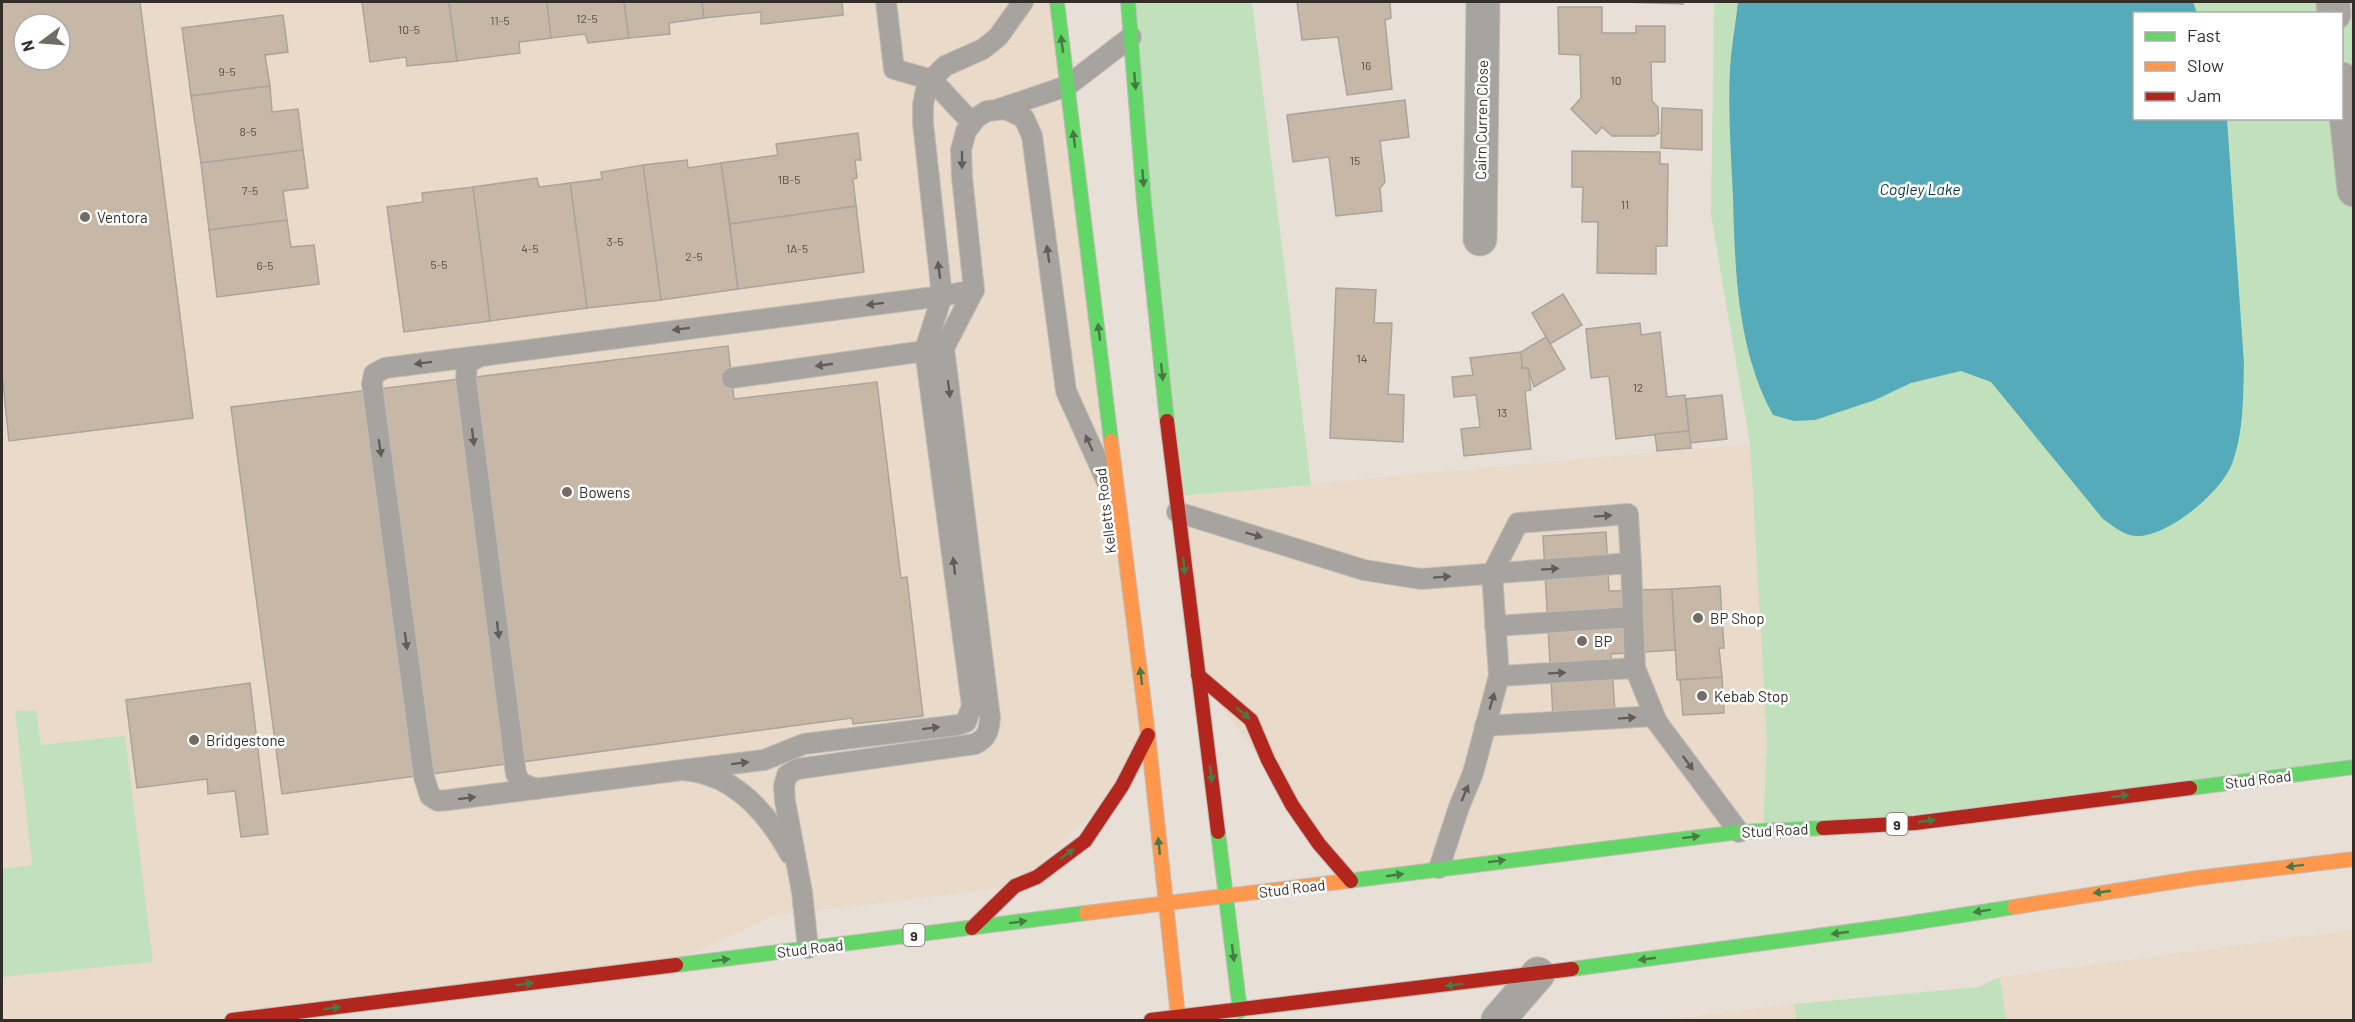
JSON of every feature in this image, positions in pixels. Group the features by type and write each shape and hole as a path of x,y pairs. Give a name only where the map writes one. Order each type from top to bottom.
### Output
{"main road":[{"name":"Kelletts Road","path":"1057,2 1149,735 1178,1016"},
{"path":"1128,2 1144,202 1177,512 1240,1011"},
{"path":"1198,675 1251,720 1268,760 1292,805 1319,844 1351,881"},
{"path":"972,928 1015,886 1036,877 1085,841 1122,786 1149,735"},
{"name":"Stud Road","path":"232,1020 1739,831 1916,823 2354,767"},
{"path":"1150,1020 1538,974 1898,925 2197,878 2354,859"}],"street":[{"name":"Cairn Curren Close","path":"1480,239 1484,2"},
{"path":"2343,88 2354,190"},
{"path":"1498,1020 1538,974"}],"lane":[{"path":"886,2 894,69 933,80 972,123"},
{"path":"974,290 942,296 385,368 374,374 372,390 427,789 430,796 438,801 764,760 804,744 958,725 966,722 972,706 935,349 942,296 923,105 927,90 945,66 983,49 998,37 1023,2"},
{"path":"808,948 785,801 784,786 787,775 797,769 975,744 984,739 989,731 990,718 935,349 974,290 961,150 966,131 976,118 987,111 1067,86 1131,37"},
{"path":"999,109 1006,109 1024,118 1032,136 1066,391 1122,515"},
{"path":"732,378 935,349"},
{"path":"481,356 466,363 466,379 516,774 521,783 537,789"},
{"path":"1177,512 1364,570 1421,579 1631,563"},
{"path":"1439,868 1473,773 1499,676 1492,574 1518,523 1628,514 1635,668 1654,716 1739,831"},
{"path":"1496,627 1633,617"},
{"path":"1499,676 1635,668"},
{"path":"1485,726 1654,716"},
{"path":"682,770 698,771 716,778 751,799 778,832 797,867"}],"shaded area":[{"path":"2,2 1057,2 1148,735 1122,786 1015,886 773,916 663,967 233,1020 2,1020"},
{"path":"1750,444 1767,742 1763,831 1351,881 1198,675 1176,496"},
{"path":"2353,930 2353,1020 2006,1020 2000,977"},
{"path":"1794,1004 1797,1020 1663,1020"}],"green space":[{"path":"1128,2 1252,2 1311,485 1176,496"},
{"path":"1714,2 2353,2 2353,767 1763,831 1767,742 1750,444 1711,215"},
{"path":"36,710 41,745 125,736 153,962 2,977 2,869 32,865 15,711"},
{"path":"2000,977 2006,1020 1797,1020 1794,1004 1978,987"}],"water":[{"name":"Cogley Lake","path":"1738,2 2193,2 2197,12 2133,12 2133,120 2227,120 2244,364 2243,402 2236,452 2232,464 2217,487 2194,510 2166,528 2140,536 2120,531 2103,519 1991,382 1961,371 1911,383 1875,400 1815,420 1794,421 1773,415 1752,364 1740,309 1730,144 1731,56"}],"building":[{"name":"Ventora","path":"2,2 140,2 193,418 9,441 2,374"},
{"path":"362,2 449,2 457,61 407,66 406,57 370,62"},
{"path":"449,2 547,2 551,38 519,42 520,53 457,61"},
{"path":"547,2 624,2 629,38 588,43 585,34 551,38"},
{"path":"624,2 702,2 704,18 669,23 670,34 629,38"},
{"path":"702,2 842,2 843,15 761,24 761,12 704,18"},
{"path":"1297,2 1390,2 1391,18 1385,20 1392,89 1347,95 1338,37 1302,40"},
{"path":"1621,2 1683,2 1683,4"},
{"path":"1558,7 1602,7 1602,33 1636,33 1636,26 1665,26 1665,62 1651,62 1652,101 1658,107 1659,133 1654,136 1612,136 1602,127 1596,134 1571,109 1581,98 1580,55 1559,54"},
{"path":"283,15 288,52 265,55 270,86 191,96 182,28"},
{"path":"270,86 272,112 298,109 303,150 201,163 191,96"},
{"path":"1405,100 1409,137 1380,141 1385,182 1380,188 1382,211 1336,216 1329,157 1293,162 1287,115"},
{"path":"1662,108 1702,110 1702,150 1661,148"},
{"path":"858,133 861,160 855,160 857,178 853,179 856,206 730,224 721,163 778,155 776,144"},
{"path":"303,150 308,188 283,191 287,220 209,230 201,163"},
{"path":"1572,151 1660,152 1660,164 1668,164 1667,246 1656,246 1656,274 1597,273 1598,222 1582,222 1583,187 1572,187"},
{"path":"687,160 688,168 721,163 738,289 661,300 643,165"},
{"path":"643,165 661,300 587,308 570,183 602,179 601,172"},
{"path":"537,178 539,187 570,183 587,308 490,321 473,187"},
{"path":"473,187 490,321 404,332 387,207 423,202 422,193"},
{"path":"856,206 864,272 738,289 730,224"},
{"path":"287,220 291,247 314,245 319,284 217,297 209,230"},
{"path":"1336,288 1376,290 1374,323 1392,323 1388,394 1404,395 1403,442 1330,438"},
{"path":"1563,294 1582,325 1550,344 1532,313"},
{"path":"1640,323 1641,335 1660,332 1667,397 1685,395 1689,431 1616,439 1609,376 1591,378 1586,329"},
{"path":"1546,337 1565,369 1534,387 1528,368 1522,368 1521,352"},
{"name":"Bowens","path":"728,346 734,399 877,382 901,578 907,577 923,716 853,724 852,718 282,794 231,407"},
{"path":"1521,352 1522,368 1528,368 1531,390 1525,391 1531,449 1464,456 1461,429 1480,427 1476,395 1454,397 1452,377 1473,375 1470,358"},
{"path":"1722,395 1727,439 1690,443 1686,399"},
{"path":"1689,431 1691,448 1657,451 1655,434"},
{"path":"1606,532 1609,591 1672,589 1675,650 1611,654 1615,713 1553,717 1543,536"},
{"name":"BP Shop","path":"1720,586 1724,648 1719,648 1722,677 1677,680 1672,589"},
{"name":"Kebab Stop","path":"1722,677 1724,713 1683,715 1680,680"},
{"name":"Bridgestone","path":"250,683 268,834 241,837 235,791 208,794 207,779 137,788 126,700"}],"traffic: fast":[{"path":"1057,2 1111,441"},
{"path":"1128,2 1144,202 1167,421"},
{"path":"2190,788 2354,767"},
{"path":"1347,881 1739,832 1823,828"},
{"path":"1218,832 1240,1011"},
{"path":"1572,969 2014,907"},
{"path":"676,965 1086,913"}],"traffic: slow":[{"path":"1111,441 1148,735 1178,1016"},
{"path":"2014,907 2197,878 2354,859"},
{"path":"1086,913 1347,881"}],"traffic: jam":[{"path":"1167,421 1218,832"},
{"path":"1198,675 1251,720 1268,760 1292,805 1319,844 1351,881"},
{"path":"972,928 1015,886 1037,877 1085,841 1122,786 1148,735"},
{"path":"1823,828 1915,823 2190,788"},
{"path":"232,1020 676,965"},
{"path":"1151,1020 1572,969"}],"place":[{"name":"Ventora","path":"85,217"},
{"name":"Bowens","path":"567,492"},
{"name":"BP Shop","path":"1698,618"},
{"name":"BP","path":"1582,641"},
{"name":"Kebab Stop","path":"1702,696"},
{"name":"Bridgestone","path":"194,740"}]}
